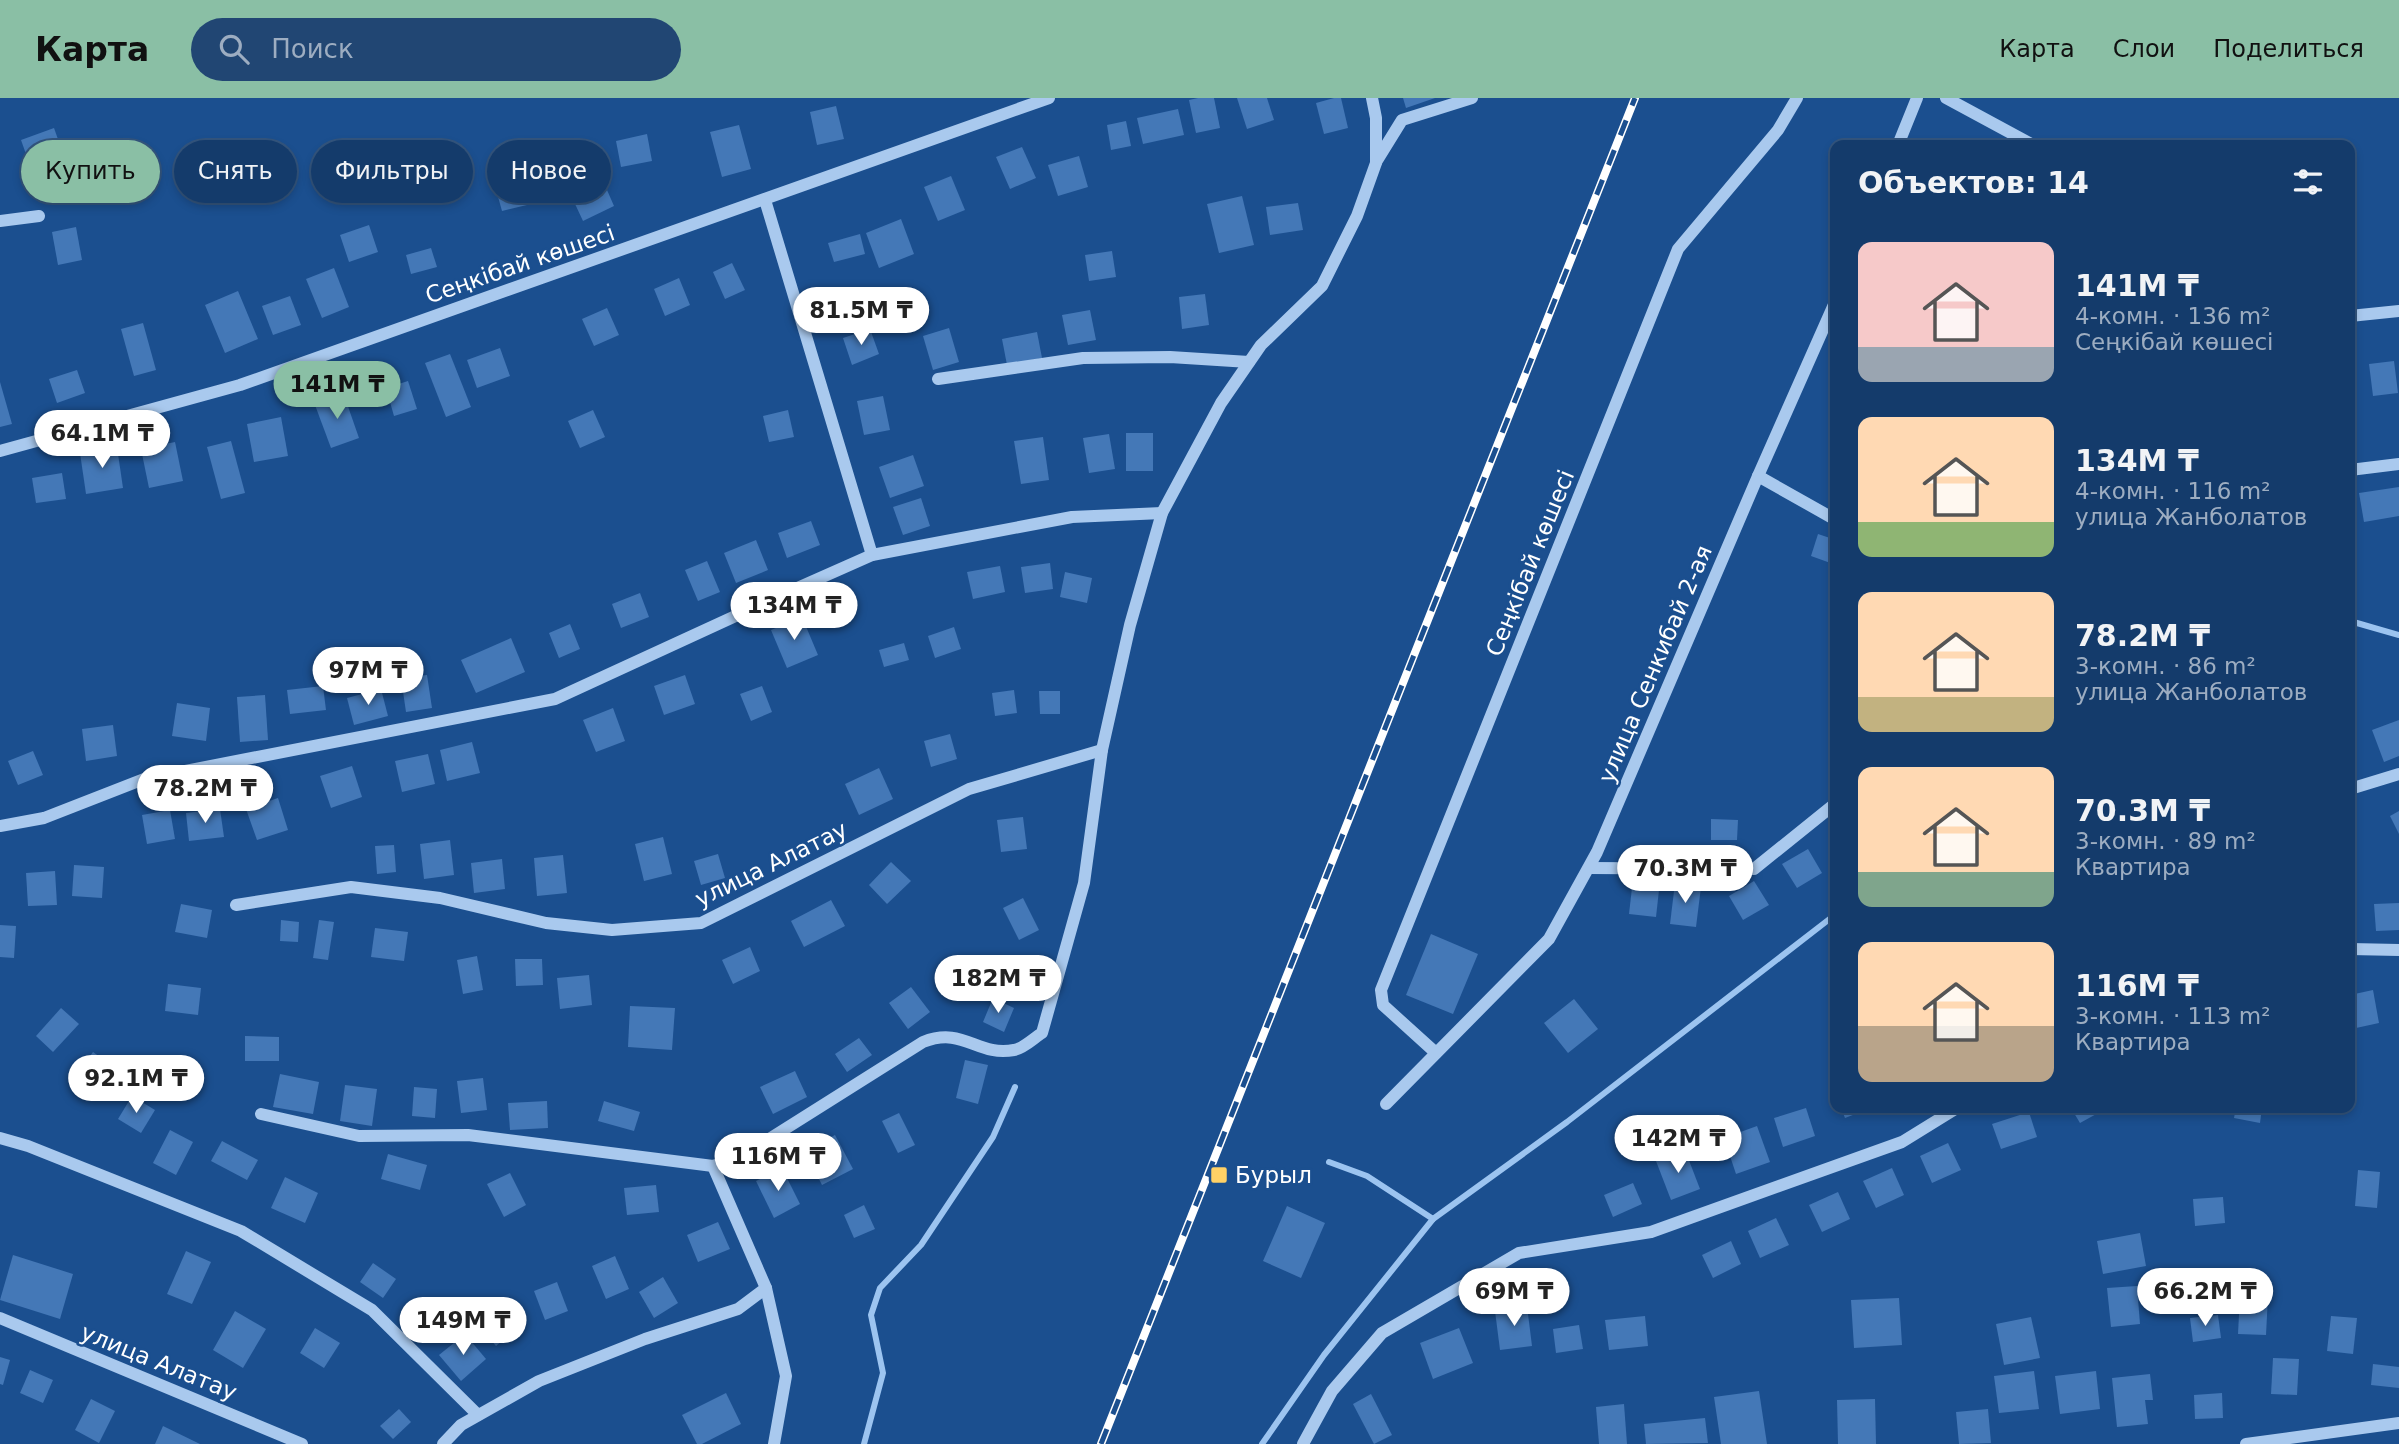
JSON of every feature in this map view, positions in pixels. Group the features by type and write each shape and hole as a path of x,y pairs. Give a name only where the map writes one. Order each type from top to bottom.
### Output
{"street":[{"name":"Сеңкібай көшесі","path":"0,451 240,384 1049,98"},
{"path":"1372,98 1376,118 1376,163"},
{"path":"261,1114 359,1136 468,1135 713,1166 740,1158 923,1042 952,1036 992,1050 1016,1050 1042,1033 1083,883 1102,750 1130,625 1162,513 1221,403 1261,345 1322,286 1357,216 1376,163 1402,120 1472,98"},
{"name":"Сеңкібай көшесі","path":"1436,1053 1383,1005 1381,990 1678,249 1778,130 1797,98"},
{"path":"1900,140 1917,98"},
{"path":"1946,98 2024,140"},
{"path":"765,200 873,555"},
{"path":"0,221 39,216"},
{"path":"2355,315 2399,311"},
{"name":"улица Сенкибай 2-ая","path":"1386,1104 1549,939 1589,868 1830,314"},
{"path":"938,379 1083,358 1170,357 1250,362"},
{"path":"2355,470 2399,464"},
{"path":"1758,476 1830,517"},
{"path":"0,826 44,818 144,779 555,699 873,555 1072,517 1162,513"},
{"name":"улица Алатау","path":"236,905 351,887 440,898 559,925 612,930 701,923 970,789 1102,750"},
{"path":"2355,787 2399,774"},
{"path":"1589,868 1754,869 1830,808"},
{"path":"2355,949 2399,950"},
{"path":"1303,1444 1332,1391 1382,1333 1519,1253 1651,1232 1902,1142 1949,1113"},
{"path":"0,1138 28,1146 241,1231 372,1310 478,1415"},
{"path":"713,1166 766,1288 786,1376 774,1444"},
{"path":"443,1444 461,1425 539,1381 645,1339 738,1309 766,1288"},
{"name":"улица Алатау","path":"0,1318 302,1444"},
{"path":"2246,1444 2399,1423"}],"building":[{"path":"1214,98 1220,128 1196,133 1189,100"},
{"path":"1237,98 1267,98 1274,120 1247,129"},
{"path":"1341,98 1348,128 1324,134 1316,103"},
{"path":"1403,98 1435,98 1406,108"},
{"path":"836,106 844,139 817,145 810,112"},
{"path":"1178,109 1184,135 1143,144 1137,118"},
{"path":"1126,121 1131,146 1111,150 1107,125"},
{"path":"739,125 751,169 722,177 710,132"},
{"path":"54,128 58,140 21,140"},
{"path":"647,134 652,161 621,167 616,141"},
{"path":"1022,147 1036,178 1010,189 996,157"},
{"path":"1079,156 1088,187 1058,196 1048,165"},
{"path":"951,176 965,210 938,221 924,187"},
{"path":"1242,196 1254,245 1219,253 1207,204"},
{"path":"611,199 614,206 583,221 575,203 611,203"},
{"path":"500,203 527,203 527,205 502,211"},
{"path":"1298,203 1303,230 1270,235 1266,207"},
{"path":"901,219 914,254 879,268 866,233"},
{"path":"369,225 378,252 349,262 340,235"},
{"path":"76,227 82,260 58,265 52,232"},
{"path":"860,234 865,254 834,262 828,243"},
{"path":"431,248 437,267 411,274 406,255"},
{"path":"1112,251 1116,277 1089,281 1085,255"},
{"path":"732,263 745,290 725,299 713,272"},
{"path":"334,268 349,307 322,318 306,279"},
{"path":"679,278 690,305 665,316 654,289"},
{"path":"238,291 258,339 225,353 205,305"},
{"path":"1205,294 1209,325 1182,329 1179,297"},
{"path":"290,296 301,325 273,335 262,306"},
{"path":"607,308 619,335 594,346 582,319"},
{"path":"1090,310 1096,340 1068,345 1062,315"},
{"path":"143,323 156,370 134,376 121,329"},
{"path":"949,328 959,362 933,370 923,336"},
{"path":"870,329 879,354 852,365 843,338"},
{"path":"1037,332 1042,358 1007,365 1002,339"},
{"path":"500,348 510,376 477,388 467,360"},
{"path":"450,354 471,407 446,417 425,363"},
{"path":"2394,361 2398,393 2373,396 2369,364"},
{"path":"77,370 85,393 57,403 49,379"},
{"path":"408,381 417,409 394,416 386,388"},
{"path":"0,382 12,424 0,427"},
{"path":"344,395 359,438 331,448 315,405"},
{"path":"883,396 890,430 864,435 857,401"},
{"path":"593,410 605,437 580,448 568,421"},
{"path":"788,410 794,437 769,442 763,416"},
{"path":"281,417 288,456 254,462 247,424"},
{"path":"1126,433 1153,433 1153,471 1126,471"},
{"path":"1109,434 1115,469 1089,473 1083,438"},
{"path":"1043,437 1049,480 1021,484 1014,441"},
{"path":"231,441 245,493 221,499 207,447"},
{"path":"175,442 183,481 149,488 141,449"},
{"path":"117,447 123,488 86,494 80,453"},
{"path":"913,455 924,486 890,498 879,467"},
{"path":"62,473 66,499 36,503 32,478"},
{"path":"2399,487 2399,516 2364,522 2359,493"},
{"path":"921,498 930,526 903,535 893,507"},
{"path":"811,521 820,545 787,558 778,533"},
{"path":"1818,534 1830,538 1830,563 1811,556"},
{"path":"756,540 768,570 736,583 724,553"},
{"path":"707,561 720,592 698,601 685,570"},
{"path":"1050,563 1053,589 1025,593 1021,567"},
{"path":"1000,566 1005,592 973,599 967,572"},
{"path":"1065,572 1092,578 1087,603 1060,597"},
{"path":"640,593 649,617 621,628 612,604"},
{"path":"802,617 818,655 787,668 771,630"},
{"path":"570,624 580,649 559,658 549,633"},
{"path":"954,627 961,649 935,658 928,636"},
{"path":"511,638 525,672 476,693 461,660"},
{"path":"904,643 909,660 884,667 879,650"},
{"path":"427,675 432,708 406,712 401,678"},
{"path":"685,675 695,704 664,715 654,686"},
{"path":"323,686 326,710 290,714 287,690"},
{"path":"762,686 772,712 751,721 740,694"},
{"path":"381,689 388,716 354,725 347,698"},
{"path":"1014,690 1017,713 995,716 992,693"},
{"path":"1039,691 1060,691 1060,714 1040,714"},
{"path":"265,695 268,740 240,742 237,697"},
{"path":"177,703 210,708 206,741 172,736"},
{"path":"613,708 625,741 596,752 583,720"},
{"path":"2399,720 2399,756 2384,762 2372,730"},
{"path":"113,725 117,756 86,761 82,729"},
{"path":"950,734 957,759 931,767 924,741"},
{"path":"472,742 480,773 447,781 440,750"},
{"path":"33,751 43,775 18,785 8,761"},
{"path":"428,754 435,784 402,792 395,761"},
{"path":"352,766 362,797 331,808 320,776"},
{"path":"879,768 893,799 859,815 845,784"},
{"path":"278,798 288,830 257,840 246,809"},
{"path":"220,809 224,837 189,841 186,813"},
{"path":"170,810 175,839 147,844 142,815"},
{"path":"2399,811 2399,834 2390,816"},
{"path":"1023,817 1027,849 1001,852 997,820"},
{"path":"1711,819 1738,820 1737,840 1711,840"},
{"path":"663,837 672,874 644,881 635,844"},
{"path":"450,840 454,875 424,879 420,844"},
{"path":"394,845 396,872 377,874 375,846"},
{"path":"1808,849 1822,873 1797,888 1782,864"},
{"path":"718,854 725,878 701,885 694,861"},
{"path":"563,855 567,893 537,896 534,858"},
{"path":"502,859 505,889 474,893 471,863"},
{"path":"891,862 911,881 887,904 869,885"},
{"path":"74,865 104,867 102,898 72,896"},
{"path":"55,871 57,905 28,906 26,873"},
{"path":"1633,879 1660,881 1656,917 1629,914"},
{"path":"1754,881 1769,905 1743,920 1729,896"},
{"path":"1675,883 1701,887 1696,927 1670,924"},
{"path":"1023,898 1039,930 1019,940 1003,908"},
{"path":"831,900 845,926 804,947 791,921"},
{"path":"2399,903 2399,930 2376,931 2374,904"},
{"path":"181,904 212,910 207,938 175,932"},
{"path":"281,920 299,922 298,942 280,941"},
{"path":"319,920 334,922 328,960 313,958"},
{"path":"0,925 16,926 14,958 0,957"},
{"path":"375,928 408,932 404,961 371,957"},
{"path":"1431,934 1478,954 1453,1014 1406,995"},
{"path":"750,947 760,971 733,984 722,960"},
{"path":"477,956 483,990 463,994 457,960"},
{"path":"515,959 542,959 543,985 516,986"},
{"path":"589,975 592,1005 560,1009 557,978"},
{"path":"168,984 201,988 198,1015 165,1011"},
{"path":"911,987 930,1012 908,1029 889,1003"},
{"path":"2373,990 2379,1023 2356,1028 2355,994"},
{"path":"993,998 1014,1008 1004,1032 983,1022"},
{"path":"1574,999 1598,1029 1568,1053 1544,1023"},
{"path":"630,1006 675,1008 672,1050 628,1047"},
{"path":"61,1008 79,1024 53,1052 36,1036"},
{"path":"245,1036 279,1037 279,1061 245,1061"},
{"path":"859,1038 872,1055 847,1072 835,1054"},
{"path":"93,1052 115,1068 95,1097 73,1081"},
{"path":"965,1060 988,1065 978,1104 956,1098"},
{"path":"795,1071 807,1097 773,1114 760,1087"},
{"path":"280,1074 319,1082 313,1114 273,1107"},
{"path":"483,1078 487,1110 461,1113 457,1081"},
{"path":"345,1085 377,1089 372,1126 340,1121"},
{"path":"414,1087 437,1089 435,1118 412,1116"},
{"path":"132,1096 155,1110 141,1133 118,1119"},
{"path":"547,1101 548,1128 510,1130 508,1103"},
{"path":"604,1101 640,1112 634,1131 598,1121"},
{"path":"1806,1108 1815,1136 1783,1147 1774,1118"},
{"path":"899,1113 915,1145 898,1153 882,1121"},
{"path":"1843,1113 1858,1113 1845,1118"},
{"path":"2029,1113 2037,1137 2001,1149 1992,1124"},
{"path":"2074,1113 2098,1113 2080,1123"},
{"path":"2235,1113 2261,1113 2260,1123 2234,1118"},
{"path":"1757,1126 1770,1162 1736,1174 1724,1138"},
{"path":"170,1130 193,1142 176,1175 153,1163"},
{"path":"835,1135 853,1169 822,1185 805,1151"},
{"path":"222,1141 258,1160 247,1180 211,1161"},
{"path":"1948,1143 1961,1170 1932,1183 1920,1156"},
{"path":"1685,1150 1700,1189 1671,1200 1656,1161"},
{"path":"388,1154 427,1165 420,1190 381,1179"},
{"path":"782,1168 800,1204 774,1218 756,1181"},
{"path":"1892,1168 1904,1195 1876,1208 1863,1181"},
{"path":"2358,1170 2380,1172 2377,1208 2355,1206"},
{"path":"510,1173 526,1205 504,1217 487,1184"},
{"path":"285,1177 318,1193 305,1223 271,1208"},
{"path":"1633,1183 1642,1204 1613,1217 1604,1195"},
{"path":"656,1185 659,1212 627,1215 624,1188"},
{"path":"1838,1192 1850,1219 1822,1232 1809,1205"},
{"path":"2223,1197 2225,1223 2195,1226 2193,1199"},
{"path":"864,1205 875,1229 854,1238 844,1215"},
{"path":"1287,1206 1325,1223 1301,1278 1263,1261"},
{"path":"1776,1218 1789,1245 1760,1258 1748,1231"},
{"path":"718,1222 730,1249 698,1262 687,1235"},
{"path":"2140,1233 2146,1266 2103,1274 2097,1241"},
{"path":"1731,1241 1741,1264 1713,1278 1702,1255"},
{"path":"186,1251 211,1262 192,1304 167,1294"},
{"path":"13,1255 73,1274 60,1319 0,1300"},
{"path":"615,1256 629,1289 606,1299 592,1266"},
{"path":"373,1263 396,1279 383,1298 360,1282"},
{"path":"663,1277 678,1303 654,1318 639,1292"},
{"path":"557,1282 568,1311 545,1320 534,1291"},
{"path":"2137,1286 2140,1324 2111,1327 2107,1288"},
{"path":"2240,1295 2268,1296 2266,1335 2238,1334"},
{"path":"1899,1298 1902,1345 1854,1348 1851,1300"},
{"path":"498,1301 519,1326 496,1346 475,1321"},
{"path":"1527,1306 1532,1346 1500,1350 1495,1311"},
{"path":"235,1311 266,1329 243,1368 213,1350"},
{"path":"2218,1315 2221,1338 2193,1342 2190,1318"},
{"path":"1645,1316 1648,1346 1609,1350 1605,1320"},
{"path":"2331,1316 2357,1318 2353,1354 2327,1351"},
{"path":"2031,1317 2040,1358 2004,1365 1996,1324"},
{"path":"1579,1325 1583,1349 1556,1353 1553,1329"},
{"path":"315,1328 340,1343 324,1368 300,1353"},
{"path":"1459,1328 1473,1363 1433,1379 1420,1343"},
{"path":"465,1334 486,1359 461,1381 439,1355"},
{"path":"0,1357 10,1360 3,1385 0,1384"},
{"path":"2273,1358 2299,1359 2297,1395 2271,1394"},
{"path":"2373,1364 2399,1367 2399,1388 2371,1385"},
{"path":"30,1370 53,1380 43,1403 20,1393"},
{"path":"2034,1371 2039,1409 1999,1413 1994,1376"},
{"path":"2096,1371 2100,1409 2060,1414 2055,1376"},
{"path":"2150,1374 2153,1400 2145,1400 2148,1424 2117,1427 2112,1378"},
{"path":"1759,1391 1767,1444 1721,1444 1714,1397"},
{"path":"726,1393 741,1424 697,1444 682,1415"},
{"path":"2222,1393 2223,1418 2195,1419 2194,1395"},
{"path":"1371,1394 1392,1435 1374,1444 1353,1404"},
{"path":"91,1399 115,1411 99,1443 75,1430"},
{"path":"1875,1399 1876,1444 1838,1444 1837,1400"},
{"path":"1624,1404 1627,1444 1599,1444 1596,1407"},
{"path":"399,1409 411,1422 393,1439 380,1426"},
{"path":"1988,1409 1991,1443 1959,1444 1956,1412"},
{"path":"1705,1418 1708,1443 1646,1444 1644,1424"},
{"path":"163,1426 200,1444 155,1444"}],"waterway":[{"path":"2355,622 2399,635"},
{"path":"1262,1444 1324,1355 1433,1219 1567,1122 1830,919"},
{"path":"864,1444 883,1373 871,1315 880,1288 921,1245 993,1137 1015,1087"},
{"path":"1329,1162 1367,1176 1433,1219"}],"railway":[{"path":"1101,1444 1635,98"}],"place":[{"name":"Бурыл","path":"1219,1175"}]}
